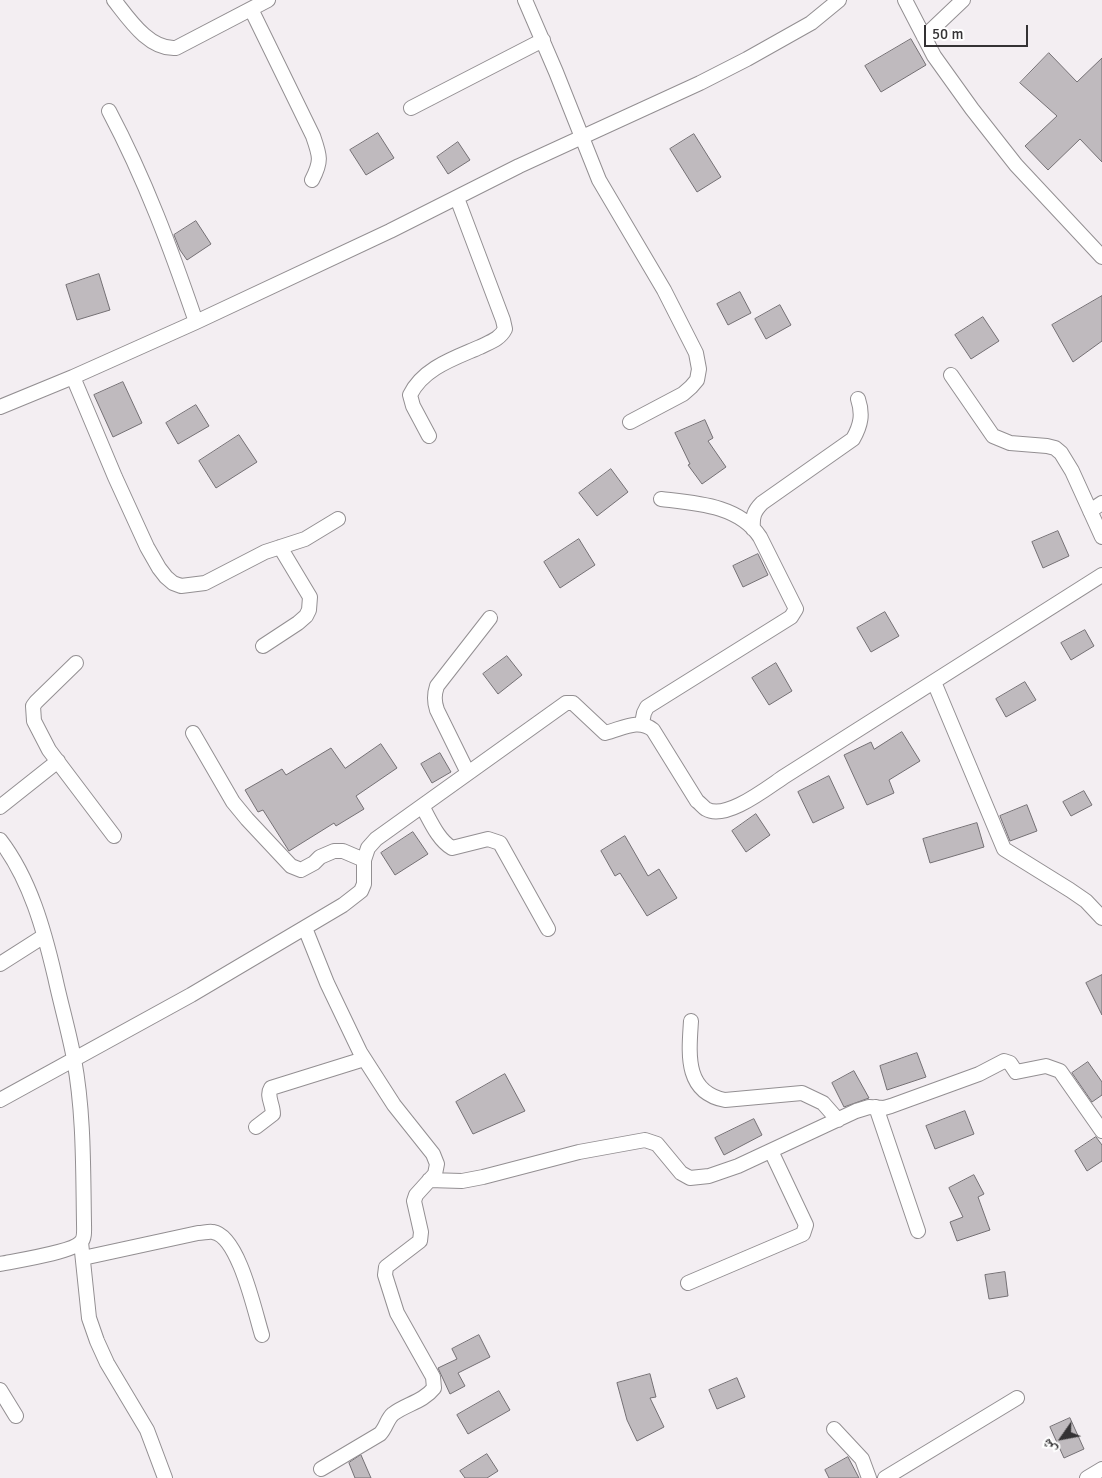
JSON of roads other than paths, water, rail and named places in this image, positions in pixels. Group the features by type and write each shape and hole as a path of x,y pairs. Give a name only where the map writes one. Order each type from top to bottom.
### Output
{"street":[{"path":"114,0 129,20 149,38 160,46 168,48 176,48 268,0"},
{"path":"526,0 599,180 664,290 696,354 699,369 697,380 682,394 630,422"},
{"path":"0,407 73,377 196,322 582,137 700,83 811,23 839,0"},
{"path":"905,0 934,56 1016,165 1102,257"},
{"path":"924,37 962,0"},
{"path":"251,9 313,136 320,156 318,168 312,180"},
{"path":"410,108 543,40"},
{"path":"109,111 130,150 148,192 169,243 196,322"},
{"path":"429,436 413,406 410,394 414,387 429,372 498,338 505,329 457,198"},
{"path":"951,376 993,436 1010,443 1047,446 1061,452 1096,507 1102,537"},
{"path":"73,377 147,547 166,577 173,583 181,586 198,585 226,573 265,552 305,539 338,519"},
{"path":"753,528 753,515 762,503 853,439 859,429 862,416 858,399"},
{"path":"642,723 644,713 648,707 791,617 795,613 796,608 760,537 753,528 726,511 714,506 661,499"},
{"path":"263,646 306,616 310,603 310,597 280,547"},
{"path":"0,1100 191,995 356,896 364,884 364,860 368,848 376,839 566,703 573,703 605,733 642,723 653,730 697,801 706,810 715,812 725,811 743,802 1102,575"},
{"path":"468,773 437,710 434,693 437,686 490,618"},
{"path":"76,663 33,706 34,721 49,750 114,836"},
{"path":"934,682 1004,849 1044,872 1070,890 1086,902 1102,918"},
{"path":"193,732 233,802 291,866 301,870 328,853 338,850 364,860"},
{"path":"0,807 58,761"},
{"path":"422,806 446,845 452,848 488,839 500,843 548,929"},
{"path":"0,840 12,858 30,893 44,936 74,1060 82,1127 84,1223 81,1242 89,1318 106,1363 147,1430 165,1478"},
{"path":"305,928 342,1016 364,1059 394,1105 433,1154 437,1170 416,1195 414,1201 421,1232 420,1241 386,1267 385,1275 396,1313 433,1377 434,1388 421,1400 393,1414 380,1434 322,1469"},
{"path":"0,964 44,936"},
{"path":"691,1021 690,1065 702,1088 713,1098 725,1100 802,1093 823,1103 838,1120"},
{"path":"256,1127 273,1114 269,1096 271,1088 364,1059"},
{"path":"429,1180 451,1181 483,1178 579,1152 641,1140 657,1144 681,1173 690,1178 720,1173 856,1111 891,1106 979,1074 1006,1062 1010,1063 1016,1072 1046,1066 1060,1071 1102,1131"},
{"path":"876,1107 918,1231"},
{"path":"688,1284 803,1234 806,1225 771,1150"},
{"path":"83,1258 198,1233 213,1232 218,1234 231,1247 238,1259 262,1336"},
{"path":"0,1264 62,1250 73,1247 81,1242"},
{"path":"0,1390 16,1416"},
{"path":"884,1478 1017,1398"},
{"path":"834,1429 862,1459 869,1478"},
{"path":"1087,1478 1102,1469"}]}
